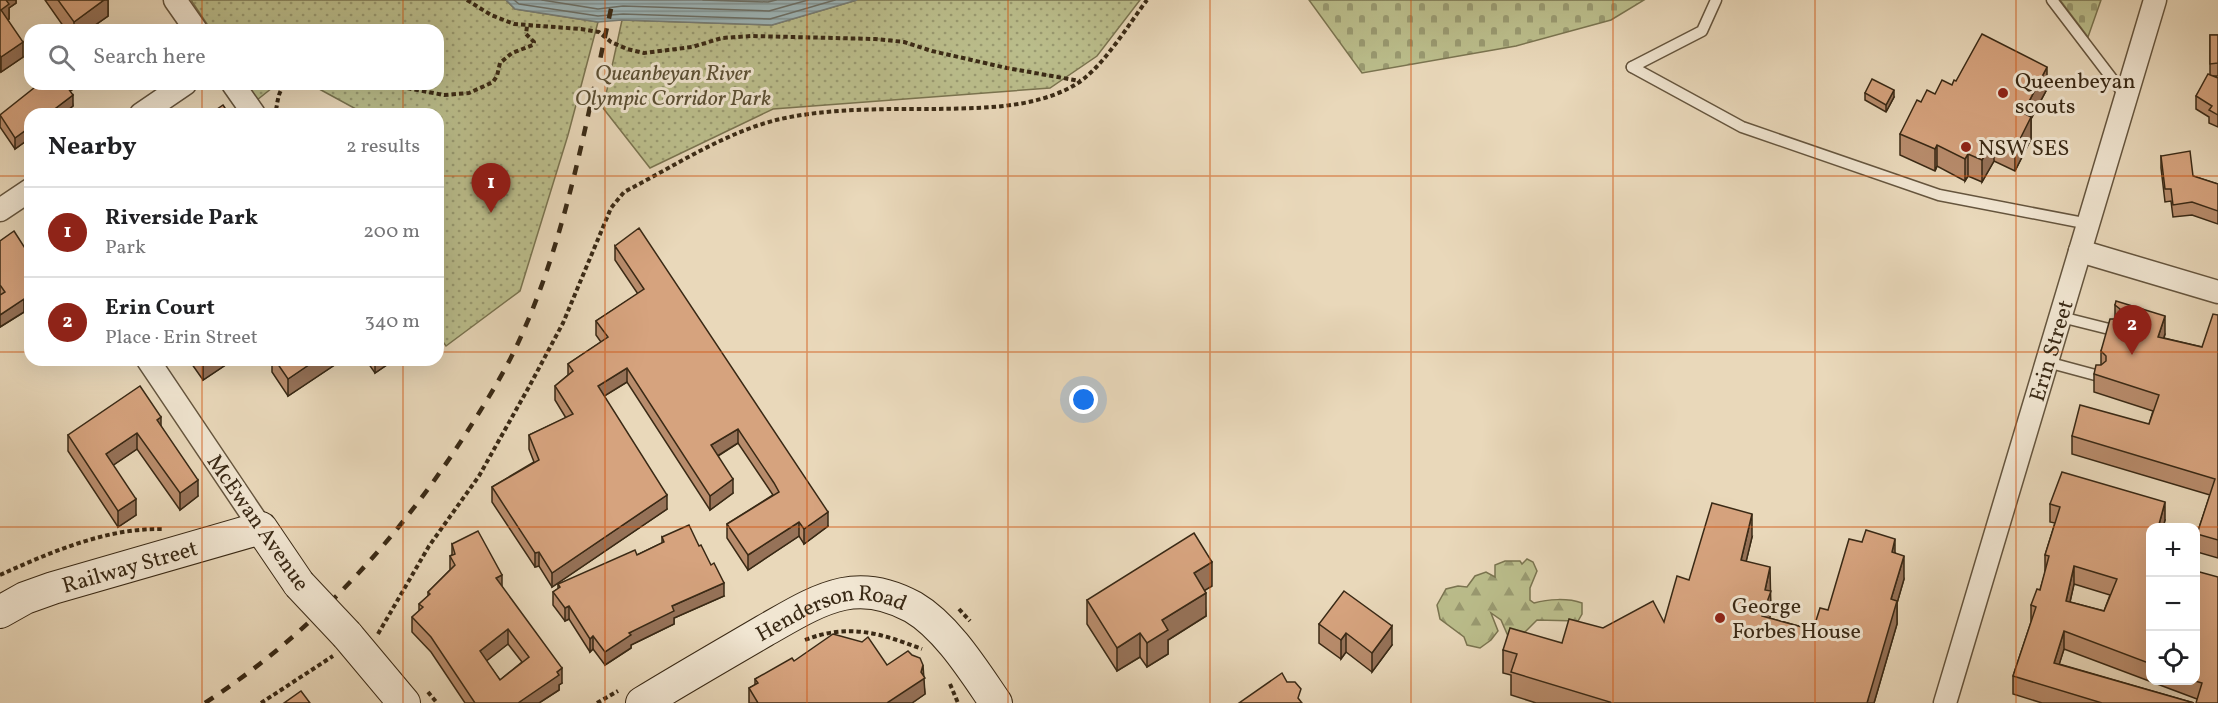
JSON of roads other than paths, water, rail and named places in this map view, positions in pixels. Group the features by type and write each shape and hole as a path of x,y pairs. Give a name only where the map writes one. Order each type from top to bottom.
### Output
{"street":[{"path":"175,0 192,24"},
{"name":"Erin Street","path":"1945,703 2155,0"},
{"path":"150,108 176,90"},
{"path":"237,90 250,108"},
{"path":"0,210 24,194"},
{"path":"2080,251 2218,292"},
{"name":"McEwan Avenue","path":"152,366 299,584 357,646 404,703"},
{"name":"Railway Street","path":"0,612 25,598 53,588 261,528"},
{"name":"Henderson Road","path":"642,703 791,616 843,594 867,592 892,597 915,608 934,624 969,663 996,703"}],"lane":[{"path":"1716,0 1702,31 1632,67 1742,127 1939,195 2088,224"},
{"path":"2052,0 2126,98"},
{"path":"2061,317 2112,330"},
{"path":"2047,362 2099,376"}],"water":[{"path":"506,0 857,0 772,25 622,20 598,22 515,9"}],"railway":[{"path":"205,703 281,647 349,583 411,512 439,474 496,385 523,332 553,252 576,169 613,0"}],"place":[{"name":"Queenbeyan scouts","path":"2003,93"},
{"name":"NSW SES","path":"1966,147"},
{"name":"Riverside Park","path":"491,213"},
{"name":"Erin Court","path":"2132,355"},
{"name":"George Forbes House","path":"1720,618"}],"park label":[{"name":"Queanbeyan River Olympic Corridor Park","path":"673,84"}]}
